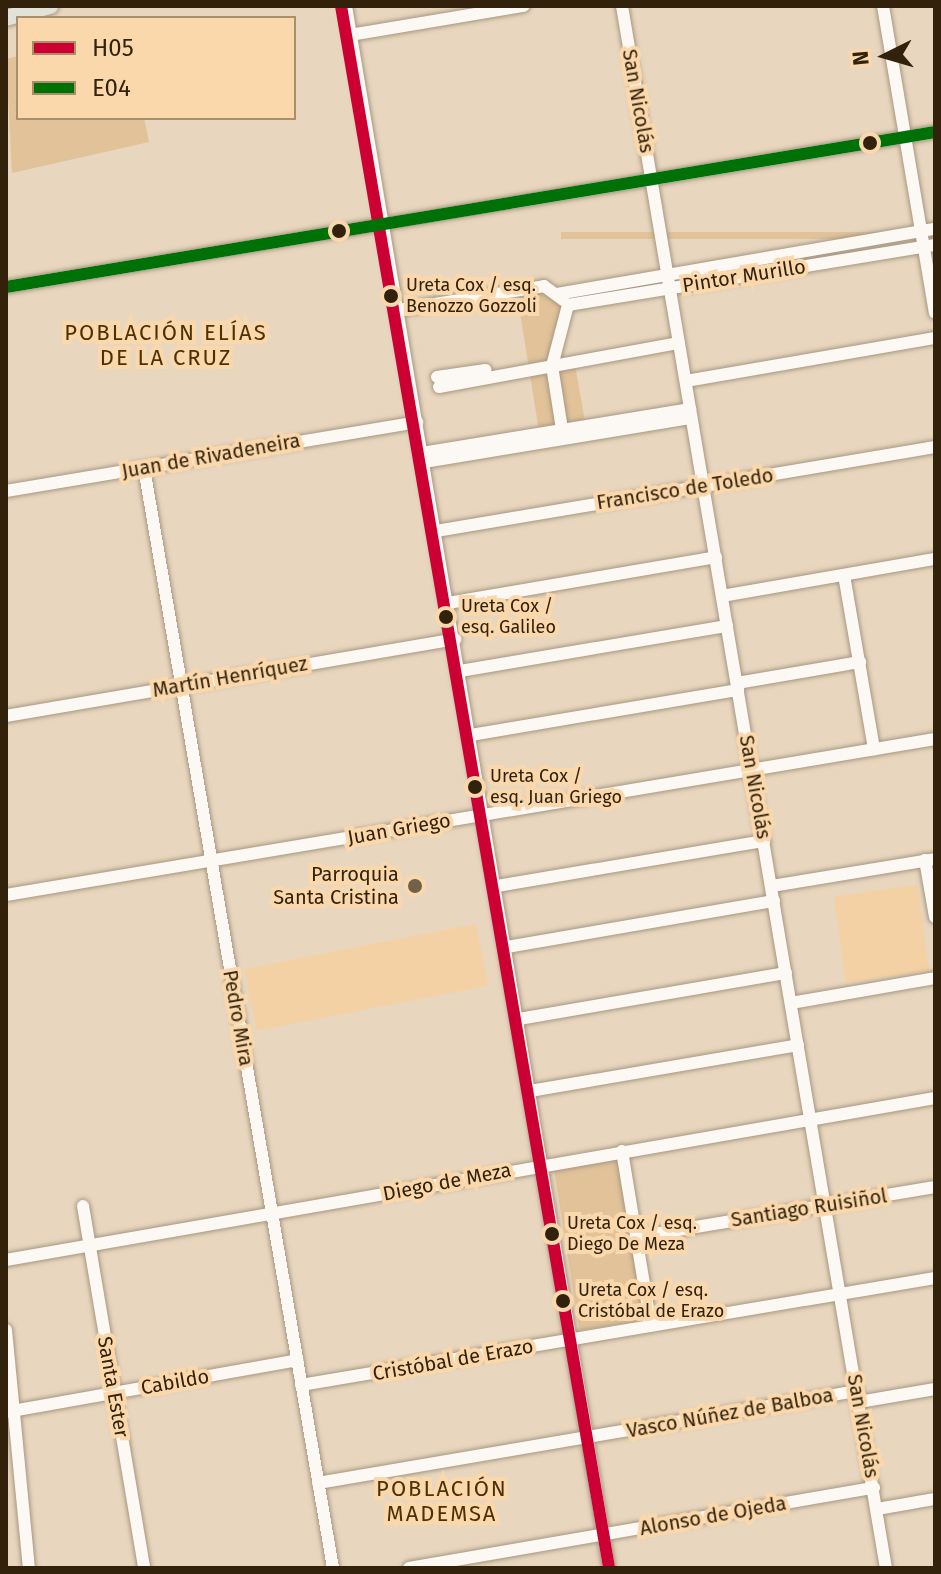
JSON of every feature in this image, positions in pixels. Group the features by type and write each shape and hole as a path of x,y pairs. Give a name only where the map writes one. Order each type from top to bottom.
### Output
{"main road":[{"path":"6,18 50,6"}],"street":[{"path":"350,35 524,6"},
{"name":"San Nicolás","path":"622,6 886,1568"},
{"path":"883,6 921,231 929,246 935,313"},
{"path":"345,10 485,814 609,1568"},
{"path":"6,287 935,132"},
{"name":"Pintor Murillo","path":"568,305 669,281 935,229"},
{"name":"Pintor Murillo","path":"398,310 544,286 557,294 929,246"},
{"path":"557,294 568,305 553,364 562,429"},
{"path":"686,381 935,338"},
{"path":"438,382 679,343"},
{"path":"423,458 562,429 691,413"},
{"path":"423,458 691,413"},
{"name":"Juan de Rivadeneira","path":"6,491 417,422"},
{"name":"Francisco de Toledo","path":"436,531 935,447"},
{"name":"Pedro Mira","path":"144,468 333,1568"},
{"path":"448,603 716,557"},
{"path":"722,596 935,559"},
{"path":"844,575 874,749"},
{"path":"460,671 727,626"},
{"name":"Martín Henríquez","path":"6,716 455,639"},
{"path":"472,738 738,690 860,662"},
{"name":"Juan Griego","path":"6,895 935,739"},
{"path":"496,883 763,838"},
{"path":"772,886 930,860 935,917"},
{"path":"507,947 774,901"},
{"path":"519,1019 786,973"},
{"path":"791,1003 935,978"},
{"path":"530,1091 798,1045"},
{"name":"Diego de Meza","path":"6,1260 272,1215 543,1164 811,1119 934,1102"},
{"path":"622,1151 651,1326"},
{"name":"Santiago Ruisiñol","path":"636,1237 935,1187"},
{"name":"Santa Ester","path":"83,1206 144,1568"},
{"name":"Cristóbal de Erazo","path":"301,1385 935,1278"},
{"path":"6,1330 9,1411 29,1568"},
{"name":"Cabildo","path":"9,1411 297,1360"},
{"name":"Vasco Núñez de Balboa","path":"318,1483 587,1437 858,1396 935,1389"},
{"name":"Alonso de Ojeda","path":"409,1568 874,1488"},
{"path":"877,1509 935,1499"}],"shaded area":[{"path":"16,56 16,120 144,120 149,142 12,173 6,59"},
{"path":"561,232 935,232 935,239 561,239"},
{"path":"547,289 566,307 549,363 560,427 539,431 517,294"},
{"path":"575,365 585,424 568,427 557,368"},
{"path":"917,885 929,971 846,983 834,897"},
{"path":"476,924 488,986 256,1031 244,969"},
{"path":"619,1158 645,1320 579,1330 554,1168"}],"transit line":[{"name":"H05","path":"341,6 609,1568"},
{"name":"E04","path":"6,287 935,132"}],"place":[{"name":"Ureta Cox / esq. Benozzo Gozzoli","path":"391,296"},
{"name":"Ureta Cox / esq. Galileo","path":"446,617"},
{"name":"Ureta Cox / esq. Juan Griego","path":"475,787"},
{"name":"Parroquia Santa Cristina","path":"415,886"},
{"name":"Ureta Cox / esq. Diego De Meza","path":"552,1234"},
{"name":"Ureta Cox / esq. Cristóbal de Erazo","path":"563,1301"}],"district":[{"name":"POBLACIÓN ELÍAS DE LA CRUZ","path":"166,344"},
{"name":"POBLACIÓN MADEMSA","path":"442,1500"}]}
